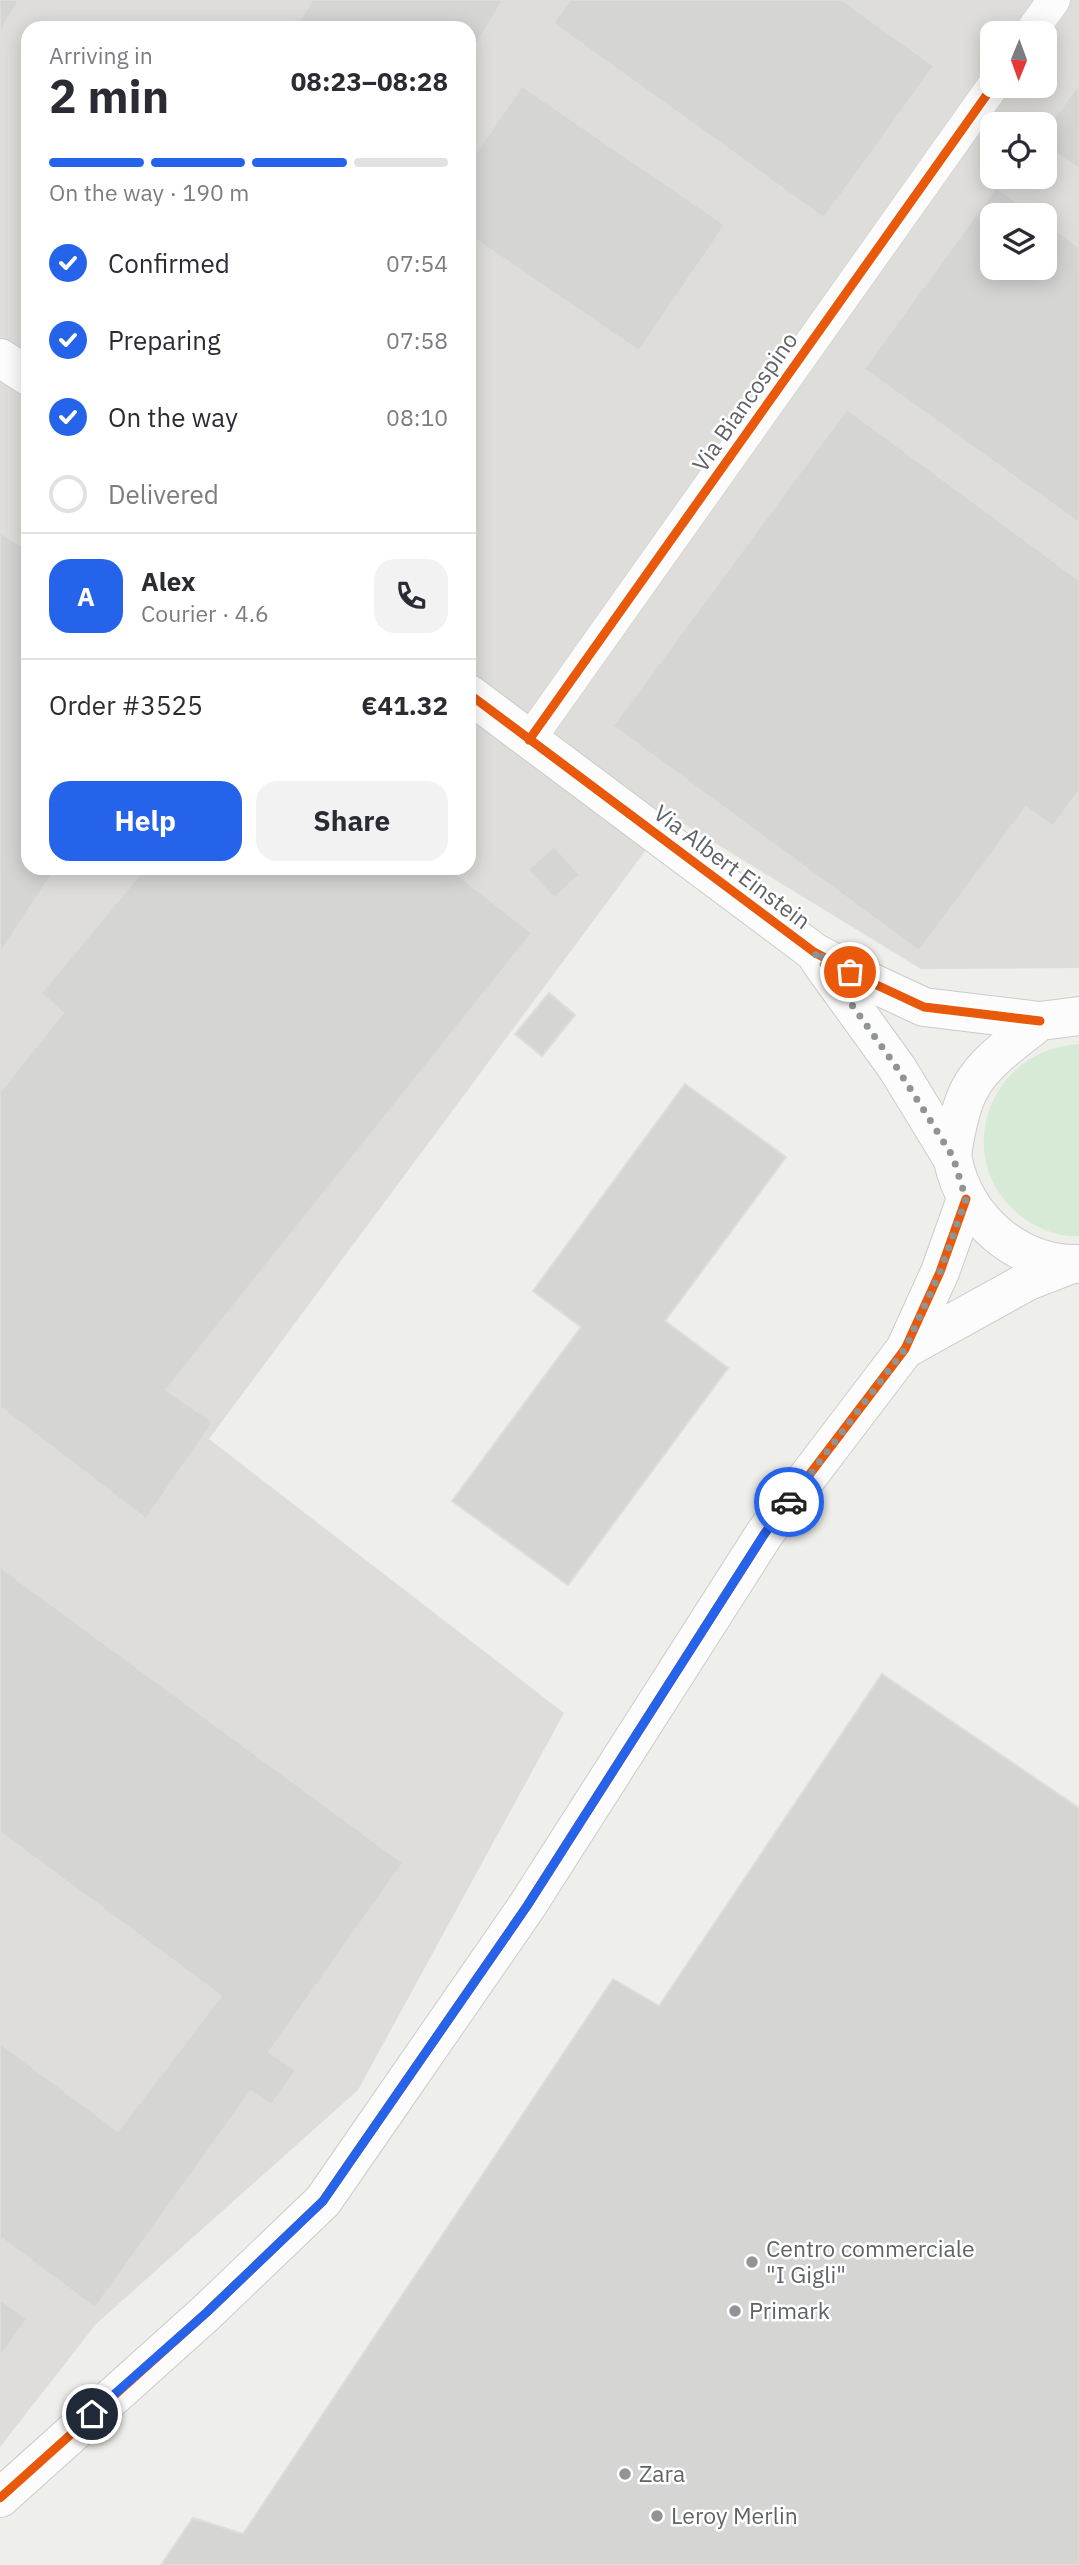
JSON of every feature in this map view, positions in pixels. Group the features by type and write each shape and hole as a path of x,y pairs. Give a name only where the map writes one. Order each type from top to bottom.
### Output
{"street":[{"path":"1039,21 1054,0"},
{"name":"Via Biancospino","path":"529,740 984,98"},
{"path":"0,358 21,372"},
{"name":"Via Albert Einstein","path":"476,699 814,952 868,982 925,1007 1040,1020 1079,1016"},
{"name":"Via Albert Einstein","path":"814,952 897,1068 953,1157"},
{"path":"1040,1020 984,1067 964,1101 953,1157 966,1199 1000,1239 1029,1255 1076,1264"},
{"path":"0,2498 206,2313 323,2201 527,1906 765,1533 905,1349 940,1272 966,1199"},
{"path":"905,1349 1028,1281 1076,1264"}],"shaded area":[{"path":"0,0 1079,0 1079,968 921,969 671,816 209,1439 564,1713 358,2090 96,2324 0,2447"}],"green space":[{"path":"1079,1044 1079,1236 1073,1236 1038,1227 1006,1202 990,1176 984,1147 987,1118 999,1090 1018,1068 1045,1051"}],"building":[{"path":"0,0 19,0 0,32"},
{"path":"312,0 503,0 476,45 476,21 299,21"},
{"path":"570,0 842,0 934,66 824,218 553,23"},
{"path":"1079,84 1079,169 1057,153 1057,114"},
{"path":"522,86 725,225 639,351 476,240 476,153"},
{"path":"995,189 999,189 1018,203 984,203"},
{"path":"980,209 980,280 1057,280 1057,231 1079,247 1079,523 864,369"},
{"path":"847,409 1079,580 1079,791 1053,826 1026,807 919,951 613,726"},
{"path":"0,532 21,546 21,875 51,875 0,953"},
{"path":"554,846 580,875 554,898 528,870"},
{"path":"139,875 458,875 532,933 166,1390 213,1422 146,1519 0,1407 0,1092 63,1013 41,993"},
{"path":"549,993 575,1015 542,1056 515,1034"},
{"path":"685,1084 786,1157 665,1321 728,1368 568,1585 452,1501 581,1327 533,1291"},
{"path":"0,1567 403,1863 269,2052 296,2070 271,2105 251,2091 95,2308 0,2237 0,2043 118,2131 221,1996 0,1832"},
{"name":"Centro commerciale \"I Gigli\"","path":"882,1674 1079,1808 1079,2565 161,2565 193,2518 243,2534 613,1979 659,2006"},
{"path":"0,2299 27,2319 0,2356"}],"cycle path":[{"path":"529,740 984,98"},
{"path":"476,699 814,952 924,1007 1040,1021"},
{"path":"0,2498 206,2313 323,2201 527,1906 765,1533 905,1349 940,1272 966,1199"}],"way so far":[{"path":"789,1502 905,1349 940,1272 966,1199 953,1157 897,1068 814,952 850,972"}],"place":[{"name":"Centro commerciale \"I Gigli\"","path":"752,2262"},
{"name":"Primark","path":"735,2311"},
{"name":"Zara","path":"625,2474"},
{"name":"Leroy Merlin","path":"657,2516"}],"route":[{"path":"92,2414 206,2313 323,2201 527,1906 765,1533 789,1502"}]}
